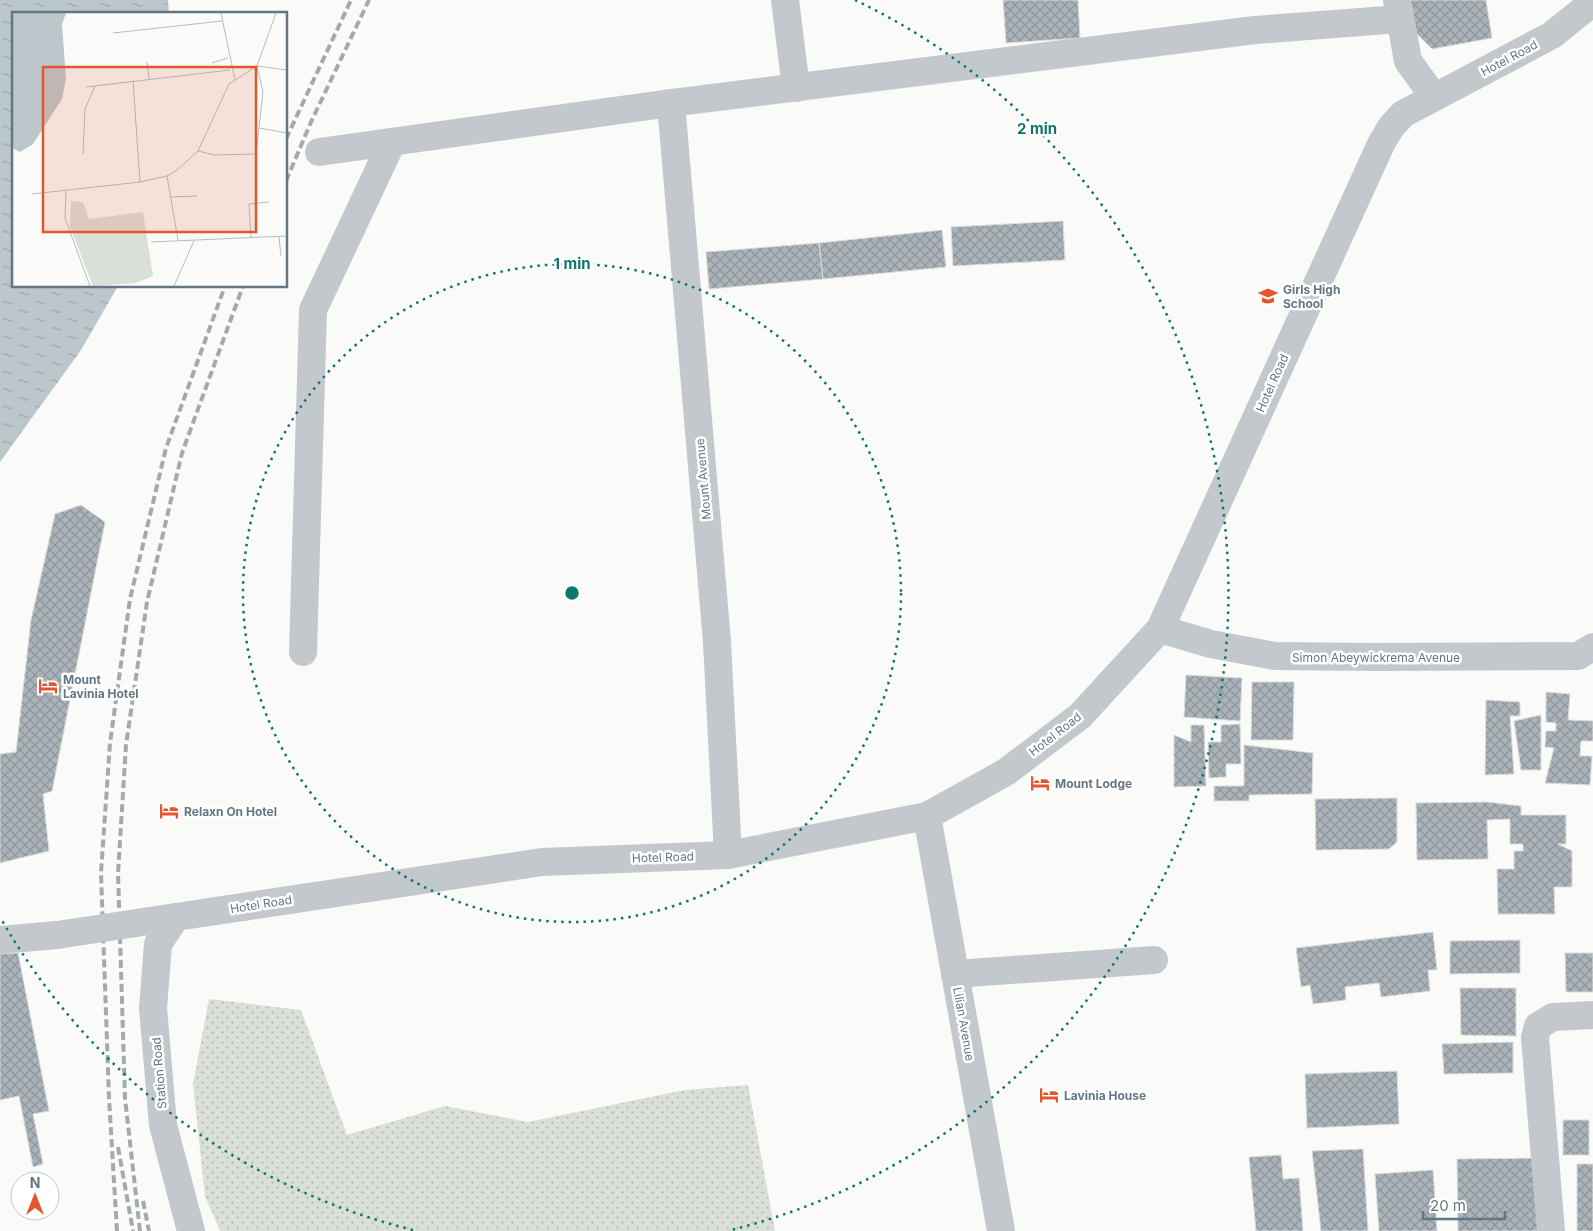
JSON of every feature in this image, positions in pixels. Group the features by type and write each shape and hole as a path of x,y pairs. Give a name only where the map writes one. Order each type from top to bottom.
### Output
{"street":[{"path":"785,0 796,88"},
{"name":"Hotel Road","path":"0,940 57,936 542,862 728,855 927,816 1006,772 1080,716 1160,629 1381,144 1391,127 1403,114 1552,35 1593,2"},
{"path":"319,152 671,103 1255,30 1399,10 1408,61 1434,97"},
{"name":"Mount Avenue","path":"671,103 717,642 728,855"},
{"path":"303,652 313,310 392,142"},
{"name":"Simon Abeywickrema Avenue","path":"1160,629 1211,644 1275,656 1578,656 1593,647"},
{"name":"Lilian Avenue","path":"927,816 1001,1231"},
{"name":"Station Road","path":"176,917 158,944 153,1008 163,1124 191,1231"},
{"path":"955,974 1154,960"},
{"path":"1551,1231 1535,1037 1538,1026 1553,1017 1593,1015"}],"shaded area":[{"path":"209,999 301,1010 347,1135 445,1106 528,1122 685,1090 748,1085 775,1231 220,1231 205,1196 193,1084"}],"water":[{"path":"0,0 168,0 169,12 12,12 12,288 117,288 81,350 0,462"}],"building":[{"path":"1003,0 1078,0 1080,38 1006,43"},
{"path":"1409,0 1486,0 1492,38 1432,49 1415,32"},
{"path":"1063,221 1065,260 953,266 951,227"},
{"path":"942,230 946,267 823,279 819,243"},
{"path":"819,243 823,279 709,289 706,252"},
{"name":"Mount Lavinia Hotel","path":"81,505 105,522 52,791 43,794 49,851 0,863 0,754 16,752 31,620 55,514"},
{"path":"1186,675 1242,678 1240,721 1184,717"},
{"path":"1252,682 1294,682 1293,740 1251,740"},
{"path":"1546,692 1570,694 1568,720 1593,721 1593,741 1581,741 1580,756 1592,756 1590,785 1545,783 1554,748 1545,747 1546,731 1556,731 1556,723 1546,722"},
{"path":"1486,700 1520,702 1520,716 1510,716 1514,774 1485,775"},
{"path":"1541,715 1541,770 1521,770 1514,721"},
{"path":"1240,724 1241,764 1226,764 1226,777 1209,778 1208,742 1221,742 1221,725"},
{"path":"1191,725 1204,725 1206,786 1174,787 1174,735 1191,742"},
{"path":"1244,745 1313,753 1312,794 1249,795 1249,801 1214,801 1214,786 1244,786"},
{"path":"1397,798 1397,842 1389,849 1316,850 1315,799"},
{"path":"1487,802 1521,806 1521,815 1566,815 1566,844 1558,844 1572,851 1572,887 1554,887 1555,914 1498,914 1497,869 1514,869 1514,851 1523,851 1523,844 1510,844 1510,819 1487,820 1488,859 1417,860 1416,803"},
{"path":"1433,932 1437,970 1428,970 1430,991 1381,997 1379,983 1345,987 1346,1000 1313,1004 1310,985 1301,987 1296,948"},
{"path":"1520,940 1520,973 1450,974 1450,941"},
{"path":"18,953 49,1111 33,1114 43,1164 33,1167 19,1096 0,1100 0,954"},
{"path":"1565,953 1593,953 1593,992 1566,992"},
{"path":"1460,988 1516,988 1516,1036 1461,1035"},
{"path":"1513,1042 1513,1073 1444,1074 1442,1044"},
{"path":"1397,1071 1399,1124 1307,1128 1305,1074"},
{"path":"1563,1120 1589,1120 1589,1155 1563,1155"},
{"path":"1363,1149 1368,1231 1321,1231 1312,1151"},
{"path":"1281,1155 1283,1179 1299,1178 1303,1231 1256,1231 1249,1157"},
{"path":"1540,1158 1541,1231 1458,1231 1457,1159"},
{"path":"1577,1164 1593,1164 1593,1231 1577,1231"},
{"path":"1433,1170 1437,1231 1379,1231 1375,1174"}],"railway":[{"path":"288,135 351,0"},
{"path":"288,176 311,122 369,0"},
{"path":"117,1231 109,1098 101,873 110,743 130,599 166,448 224,288"},
{"path":"140,1231 125,1098 118,873 126,745 147,602 182,453 242,288"},
{"path":"118,1147 133,1231"},
{"path":"143,1201 149,1231"}],"place":[{"name":"Girls High School","path":"1268,296"},
{"name":"Mount Lavinia Hotel","path":"48,686"},
{"name":"Mount Lodge","path":"1040,783"},
{"name":"Relaxn On Hotel","path":"169,811"},
{"name":"Lavinia House","path":"1049,1095"}]}
